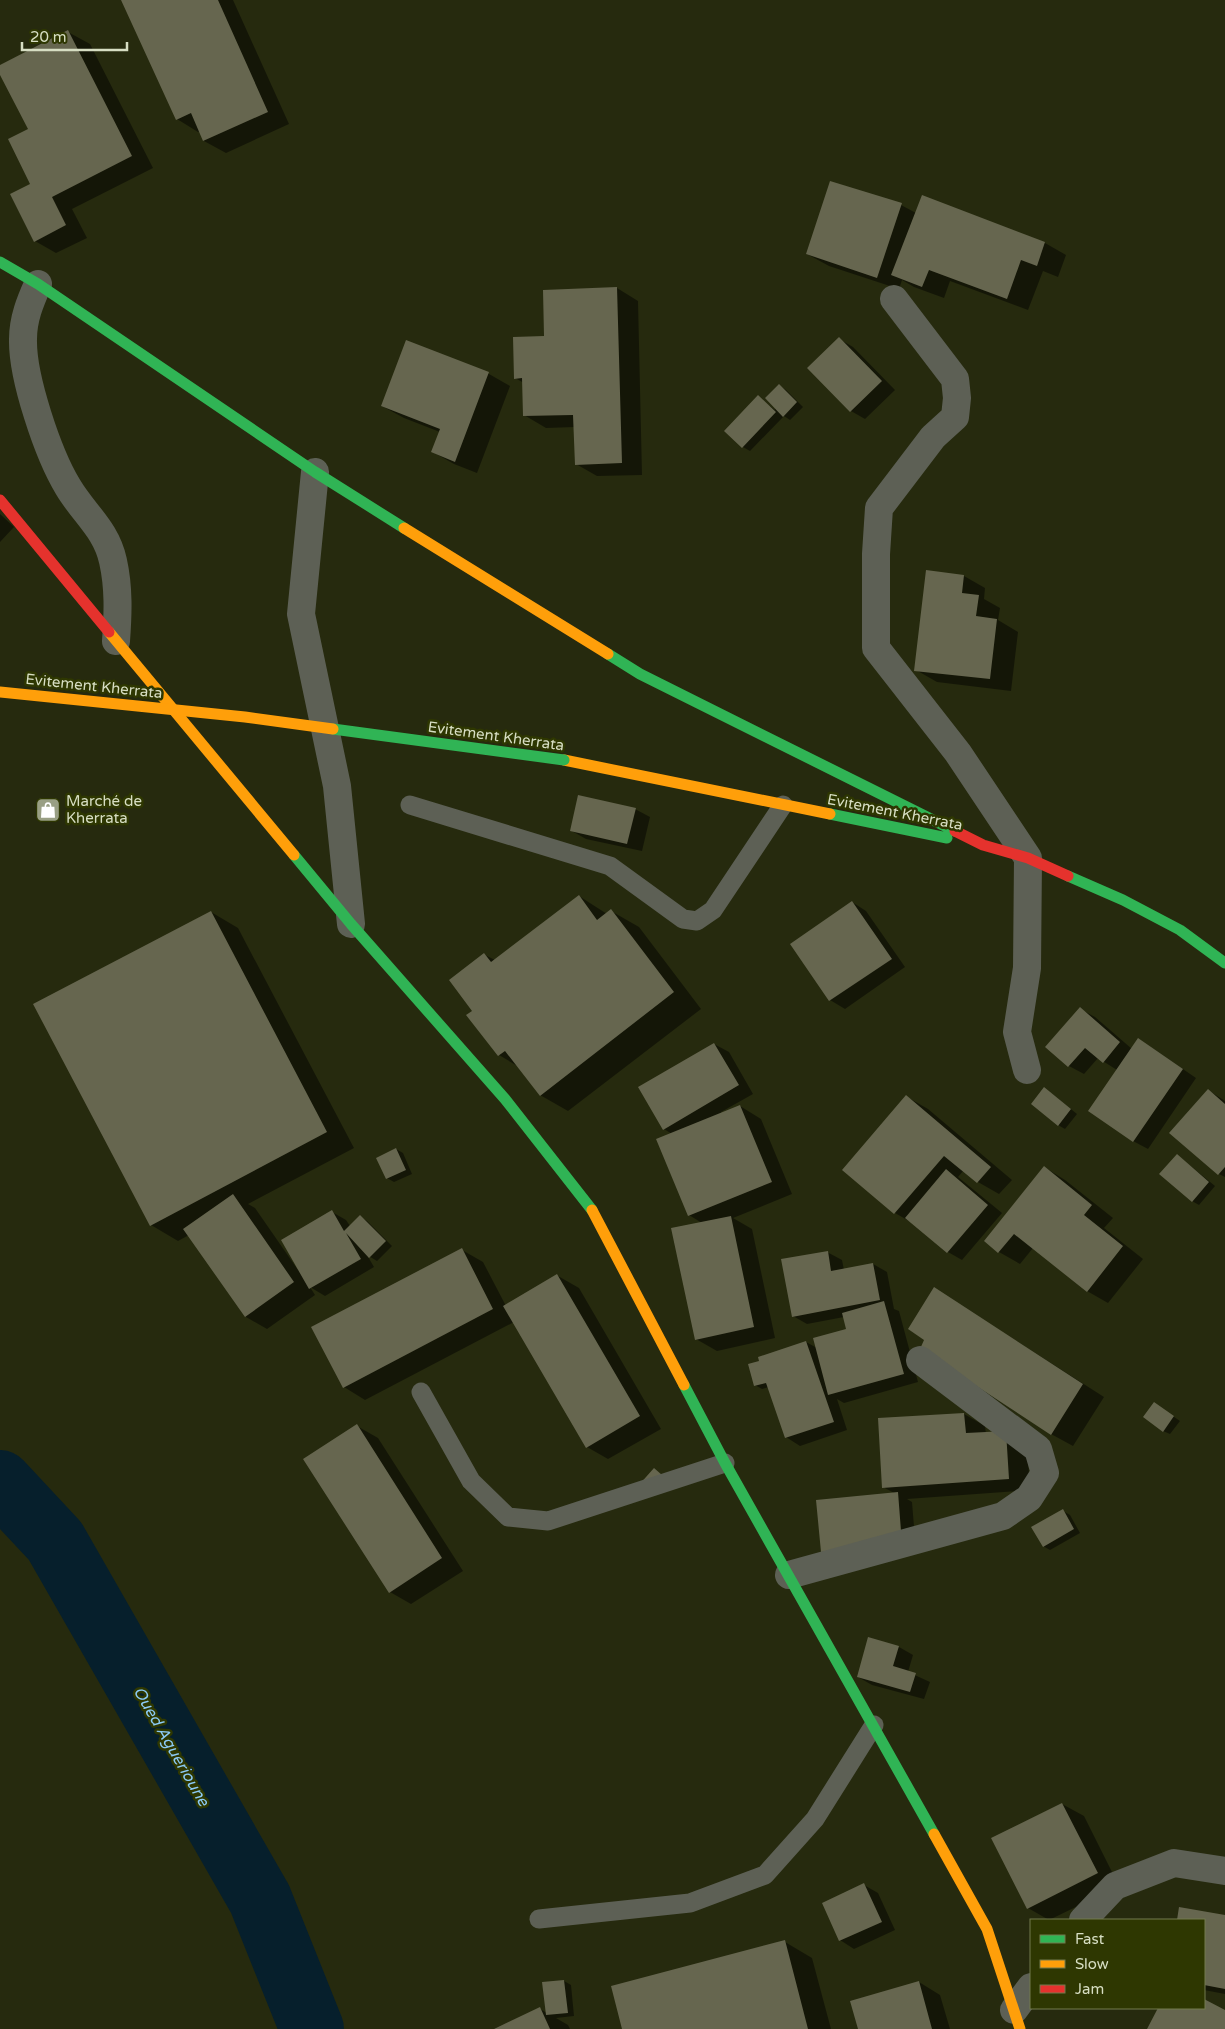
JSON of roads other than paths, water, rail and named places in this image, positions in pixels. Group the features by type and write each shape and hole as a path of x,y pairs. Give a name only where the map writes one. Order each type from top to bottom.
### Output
{"main road":[{"path":"0,262 38,284 315,472 640,674 983,845 1028,858 1123,900 1172,926 1225,963"},
{"path":"0,500 351,924 505,1099 595,1214 725,1463 987,1928 1017,2020"},
{"name":"Evitement Kherrata","path":"0,692 245,717 564,760 983,845"}],"street":[{"path":"38,284 27,308 23,339 27,372 43,432 53,456 68,487 101,530 113,560 119,601 116,641"},
{"path":"894,300 954,380 957,398 955,418 933,437 879,508 876,554 876,648 958,753 1028,858 1027,968 1017,1032 1026,1070"},
{"path":"315,472 302,614 337,786 351,924"},
{"path":"789,1575 1003,1516 1029,1498 1045,1473 1038,1448 920,1360"},
{"path":"1084,1919 1115,1886 1174,1863 1225,1871"},
{"path":"1017,2020 1030,1989"}],"lane":[{"path":"410,805 610,866 682,919 697,922 712,910 783,805"},
{"path":"421,1392 471,1481 508,1517 548,1521 725,1463"},
{"path":"539,1919 690,1903 765,1876 815,1818 874,1725"}],"waterway":[{"name":"Oued Aguerioune","path":"0,1482 55,1541 260,1899 312,2029"}],"place":[{"name":"Marché de Kherrata","path":"48,810"}]}
